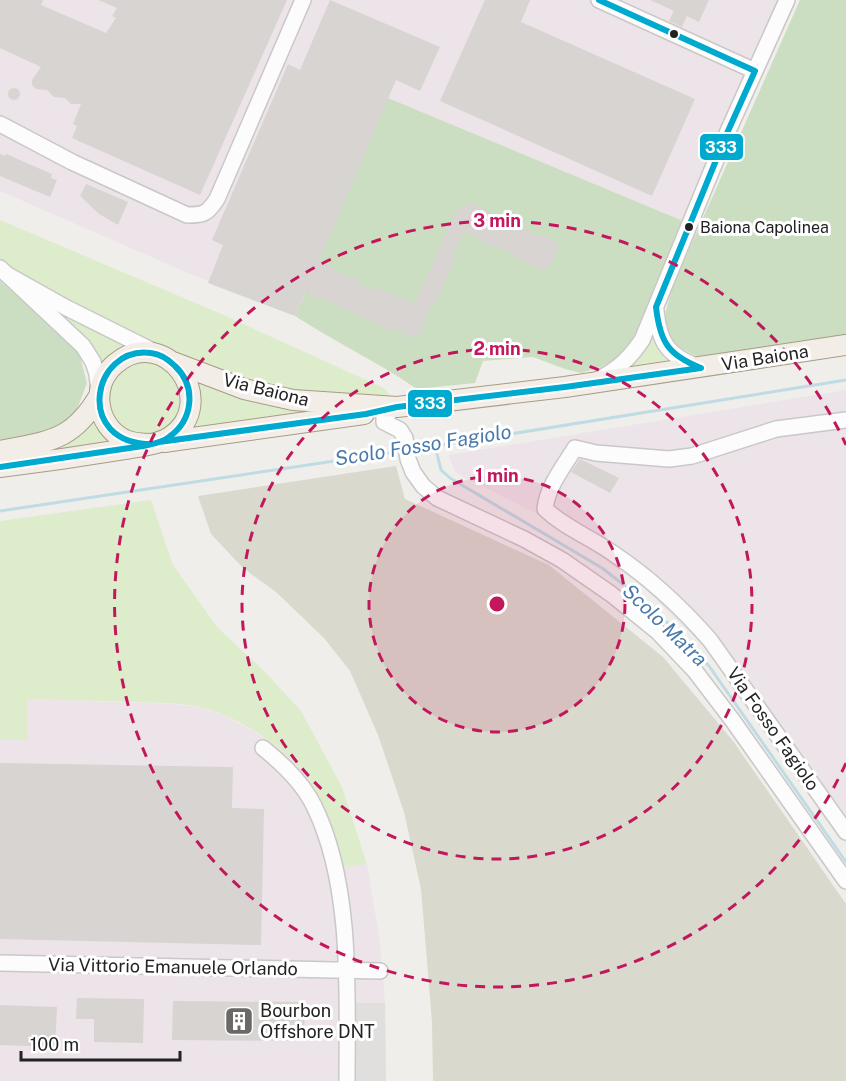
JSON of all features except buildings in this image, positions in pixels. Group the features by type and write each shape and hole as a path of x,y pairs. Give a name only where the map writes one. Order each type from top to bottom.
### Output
{"main road":[{"name":"Via Baiona","path":"0,467 366,414 398,407 587,384 846,345"},
{"path":"0,451 60,437 72,430 86,416 110,368 121,359 134,353 147,352 167,358 182,371 188,382 190,406 179,429 170,437 155,443 138,444 114,433 105,422 100,410 99,394"},
{"name":"Via Baiona","path":"167,358 244,389 292,400 398,407"}],"street":[{"path":"0,124 72,162 187,215 201,215 209,211 217,200 303,0"},
{"path":"599,0 755,71"},
{"path":"587,384 610,373 630,358 642,340 728,131 787,0"},
{"name":"Via Baiona","path":"4,272 64,307 167,358"},
{"name":"Via Baiona","path":"4,272 83,346 93,362 99,394"},
{"path":"656,308 658,328 666,345 684,362 700,368"},
{"path":"398,407 384,416 384,422 400,430 405,438 408,459 413,472 423,486 437,498 524,539 562,560 611,594 658,632 695,671 733,721 846,881"},
{"name":"Via Fosso Fagiolo","path":"846,420 776,429 692,456 669,459 596,453 575,448 554,483 545,509 554,517 622,559 653,583 693,620 710,640 846,832"},
{"path":"263,748 290,772 314,804 328,839 343,920 347,1081"},
{"name":"Via Vittorio Emanuele Orlando","path":"0,963 380,971"}],"shaded area":[{"path":"0,0 778,0 683,221 388,98 295,316 188,273 0,191"},
{"path":"846,390 846,844 760,721 699,641 642,586 543,517 456,473 448,455"},
{"path":"396,466 405,499 549,565 663,657 733,741 846,904 846,1081 433,1081 432,1022 421,889 404,812 378,735 350,671 324,638 276,592 243,568 211,534 198,496"},
{"path":"26,699 174,704 199,707 223,715 255,732 278,746 300,767 318,793 331,821 343,867 367,864 380,942 385,1003 386,1081 0,1081 0,740 27,739"},
{"path":"354,1003 385,1003 386,1081 355,1081"}],"green space":[{"path":"800,0 846,0 846,338 703,358 677,345 670,337 665,319 667,308 675,281"},
{"path":"388,98 683,221 633,338 619,357 601,367 581,373 533,357 483,361 475,383 417,389 295,316"},
{"path":"0,220 219,313 384,388 391,397 268,390 181,356 90,314 13,273 0,260"},
{"path":"0,281 48,322 79,353 87,383 76,412 66,423 52,430 0,440"},
{"path":"53,307 125,343 99,367 93,350 86,340"},
{"path":"652,333 657,346 668,355 670,360 629,366"},
{"path":"143,357 175,374 182,397 181,407 172,423 155,432 136,434 124,429 107,410 111,374"},
{"path":"191,377 274,405 310,412 310,414 181,432"},
{"path":"94,417 118,442 41,451"},
{"path":"151,500 173,565 217,627 268,675 301,711 342,787 367,864 343,867 323,803 297,765 268,740 251,729 200,707 175,703 27,699 27,740 0,740 0,521"}],"waterway":[{"name":"Scolo Fosso Fagiolo","path":"411,450 846,380"},
{"name":"Scolo Matra","path":"435,446 441,470 450,478 602,568 651,606 709,666 846,862"},
{"name":"Scolo Fosso Fagiolo","path":"0,511 402,451"}],"transit line":[{"name":"333","path":"599,0 755,71 656,307 660,329 668,346 681,358 701,368"},
{"name":"333","path":"0,467 143,446 153,444 160,442 169,437 177,430 187,413 189,403 187,384 175,366 161,356 151,353 131,355 115,364 105,378 100,396 101,413 110,429 127,440 152,444"},
{"name":"333","path":"159,442 366,414 397,407 701,368"}],"place":[{"name":"Baiona Capolinea","path":"689,227"},
{"name":"Bourbon Offshore DNT","path":"239,1021"}]}
